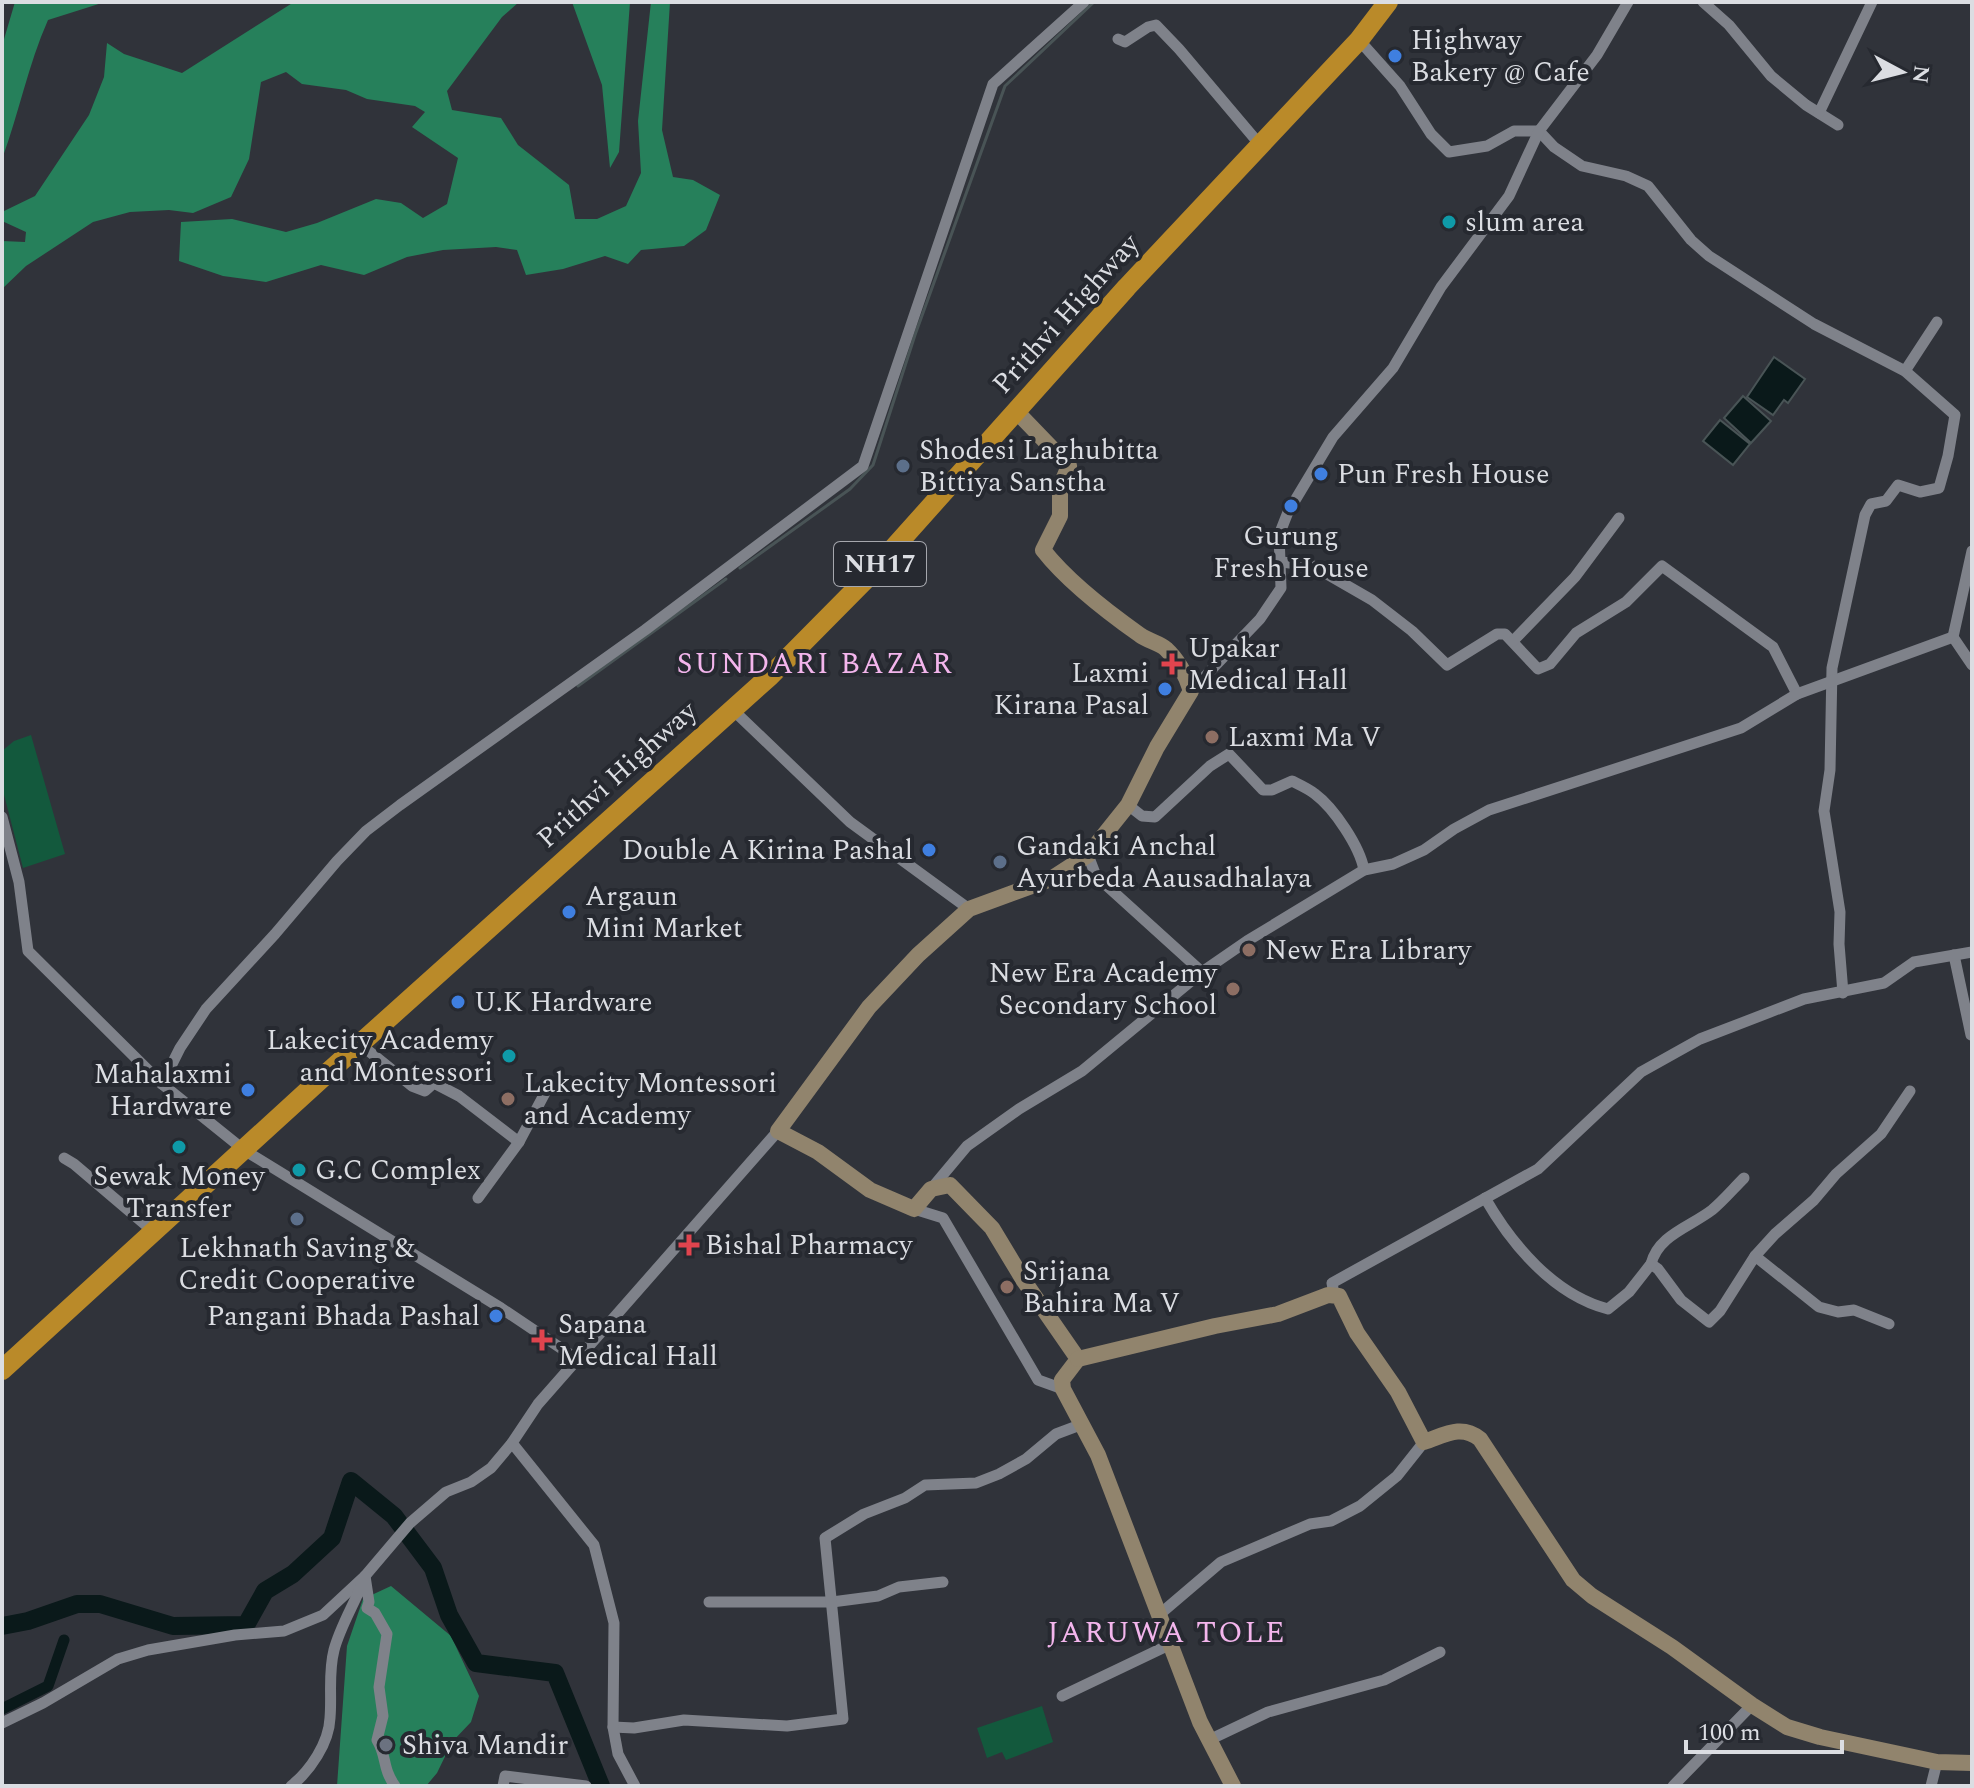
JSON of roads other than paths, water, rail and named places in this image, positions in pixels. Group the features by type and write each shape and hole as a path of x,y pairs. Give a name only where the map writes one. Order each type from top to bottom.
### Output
{"highway":[{"name":"Prithvi Highway","path":"3,1367 770,676 865,580 1156,255 1359,40 1388,2"}],"main road":[{"path":"1016,411 1069,466 1060,487 1060,516 1043,550 1055,566 1136,633 1150,643 1164,646 1186,674 1191,691 1157,747 1128,805 1088,855 1051,879 969,909 918,955 869,1007 778,1131 818,1152 870,1190 914,1209 931,1189 950,1185 992,1228 1078,1359"},
{"path":"1233,1786 1209,1740 1098,1455 1080,1425 1063,1389 1062,1380 1078,1359 1278,1314 1334,1294 1343,1301 1365,1347 1398,1392 1424,1442 1462,1430 1480,1439 1573,1580 1592,1596 1787,1727 1937,1762 1972,1763"}],"street":[{"path":"162,1084 180,1048 206,1009 366,831 645,630 863,466 993,84 1084,2"},
{"path":"1191,691 1260,619 1281,588 1279,535 1288,512 1333,437 1393,368 1441,287 1509,196 1539,131 1597,55 1628,2"},
{"path":"1703,2 1729,25 1771,76 1838,125"},
{"path":"1819,113 1872,2"},
{"path":"1118,39 1125,42 1156,25 1261,146"},
{"path":"1359,40 1400,86 1431,134 1449,152 1487,146 1514,131 1539,131 1554,147 1582,166 1626,176 1648,186 1691,240 1709,256 1823,330 1905,371 1955,415 1939,488 1920,492 1898,485 1886,501 1871,504 1865,515 1834,658 1830,770 1824,811 1840,912 1843,993"},
{"path":"1905,371 1937,322"},
{"path":"1513,641 1575,577 1619,518"},
{"path":"1972,551 1953,637 1972,665"},
{"path":"1282,562 1313,566 1372,600 1412,631 1447,665 1497,634 1505,634 1538,669 1550,664 1576,633 1626,602 1662,566 1773,647 1797,694"},
{"path":"931,1189 967,1146 1019,1109 1082,1071 1202,972 1364,870 1393,864 1424,850 1489,810 1741,728 1797,694 1953,637"},
{"path":"732,709 850,822 969,909"},
{"path":"1128,805 1142,816 1155,817 1210,766 1229,754 1263,790 1272,790 1292,781 1315,794 1330,809 1362,856 1364,870"},
{"path":"2,817 19,882 28,951 162,1084 244,1150 501,1308 577,1359"},
{"path":"1088,855 1096,876 1202,972"},
{"path":"1334,1294 1332,1283 1538,1169 1641,1072 1700,1039 1804,999 1884,983 1914,962 1972,952"},
{"path":"1954,955 1971,1035"},
{"path":"360,1044 412,1086 425,1091 434,1083 459,1096 519,1142"},
{"path":"478,1198 519,1142 546,1091"},
{"path":"1651,1264 1681,1300 1709,1322 1720,1311 1755,1256 1814,1200 1836,1174 1881,1134 1910,1091"},
{"path":"2,1723 118,1659 148,1650 284,1631 323,1615 365,1576 410,1523 446,1492 471,1482 491,1468 538,1404 778,1131"},
{"path":"64,1158 154,1232"},
{"path":"1485,1198 1520,1249 1546,1275 1587,1304 1608,1309 1629,1292 1651,1264 1663,1241 1713,1209 1744,1178"},
{"path":"914,1209 943,1218 1038,1380 1063,1389"},
{"path":"1755,1256 1819,1307 1838,1312 1854,1310 1889,1324"},
{"path":"613,1727 648,1727 684,1720 787,1726 843,1719 825,1538 864,1514 905,1498 925,1485 976,1483 999,1474 1026,1459 1056,1434 1080,1425"},
{"path":"1160,1614 1221,1562 1310,1524 1331,1521 1360,1506 1397,1476 1424,1442"},
{"path":"512,1443 594,1545 614,1623 613,1727 618,1754 635,1786"},
{"path":"291,1786 313,1762 326,1735 330,1723 329,1672 333,1651 365,1576"},
{"path":"365,1576 367,1608 375,1613 387,1634 379,1687 383,1716 377,1740 382,1749 384,1771 395,1786"},
{"path":"709,1602 832,1602 878,1596 899,1587 943,1582"},
{"path":"1062,1696 1171,1644"},
{"path":"1209,1740 1268,1712 1384,1680 1440,1652"},
{"path":"1673,1786 1752,1705"},
{"path":"1931,1786 1937,1762"},
{"path":"503,1786 505,1776 586,1786"}],"waterway":[{"path":"740,568 850,489 873,465 915,335 1005,86 1094,2"},
{"path":"578,686 726,579"},
{"path":"2,1626 28,1621 77,1604 100,1604 173,1626 246,1625 265,1591 293,1574 332,1538 351,1481 394,1516 433,1568 449,1615 476,1663 555,1673 601,1786"},
{"path":"2,1709 48,1686 64,1640"}],"place":[{"name":"Highway Bakery @ Cafe","path":"1395,56"},
{"name":"slum area","path":"1449,222"},
{"name":"Shodesi Laghubitta Bittiya Sanstha","path":"903,466"},
{"name":"Pun Fresh House","path":"1321,474"},
{"name":"Gurung Fresh House","path":"1291,506"},
{"name":"Upakar Medical Hall","path":"1172,664"},
{"name":"Laxmi Kirana Pasal","path":"1165,689"},
{"name":"Laxmi Ma V","path":"1212,737"},
{"name":"Double A Kirina Pashal","path":"929,850"},
{"name":"Gandaki Anchal Ayurbeda Aausadhalaya","path":"1000,862"},
{"name":"Argaun Mini Market","path":"569,912"},
{"name":"New Era Library","path":"1249,950"},
{"name":"New Era Academy Secondary School","path":"1233,989"},
{"name":"U.K Hardware","path":"458,1002"},
{"name":"Lakecity Academy and Montessori","path":"509,1056"},
{"name":"Mahalaxmi Hardware","path":"248,1090"},
{"name":"Lakecity Montessori and Academy","path":"508,1099"},
{"name":"Sewak Money Transfer","path":"179,1147"},
{"name":"G.C Complex","path":"299,1170"},
{"name":"Lekhnath Saving & Credit Cooperative","path":"297,1219"},
{"name":"Bishal Pharmacy","path":"689,1245"},
{"name":"Srijana Bahira Ma V","path":"1007,1287"},
{"name":"Pangani Bhada Pashal","path":"496,1316"},
{"name":"Sapana Medical Hall","path":"542,1340"},
{"name":"Shiva Mandir","path":"386,1745"}],"district":[{"name":"SUNDARI BAZAR","path":"815,664"},
{"name":"JARUWA TOLE","path":"1167,1633"}]}
